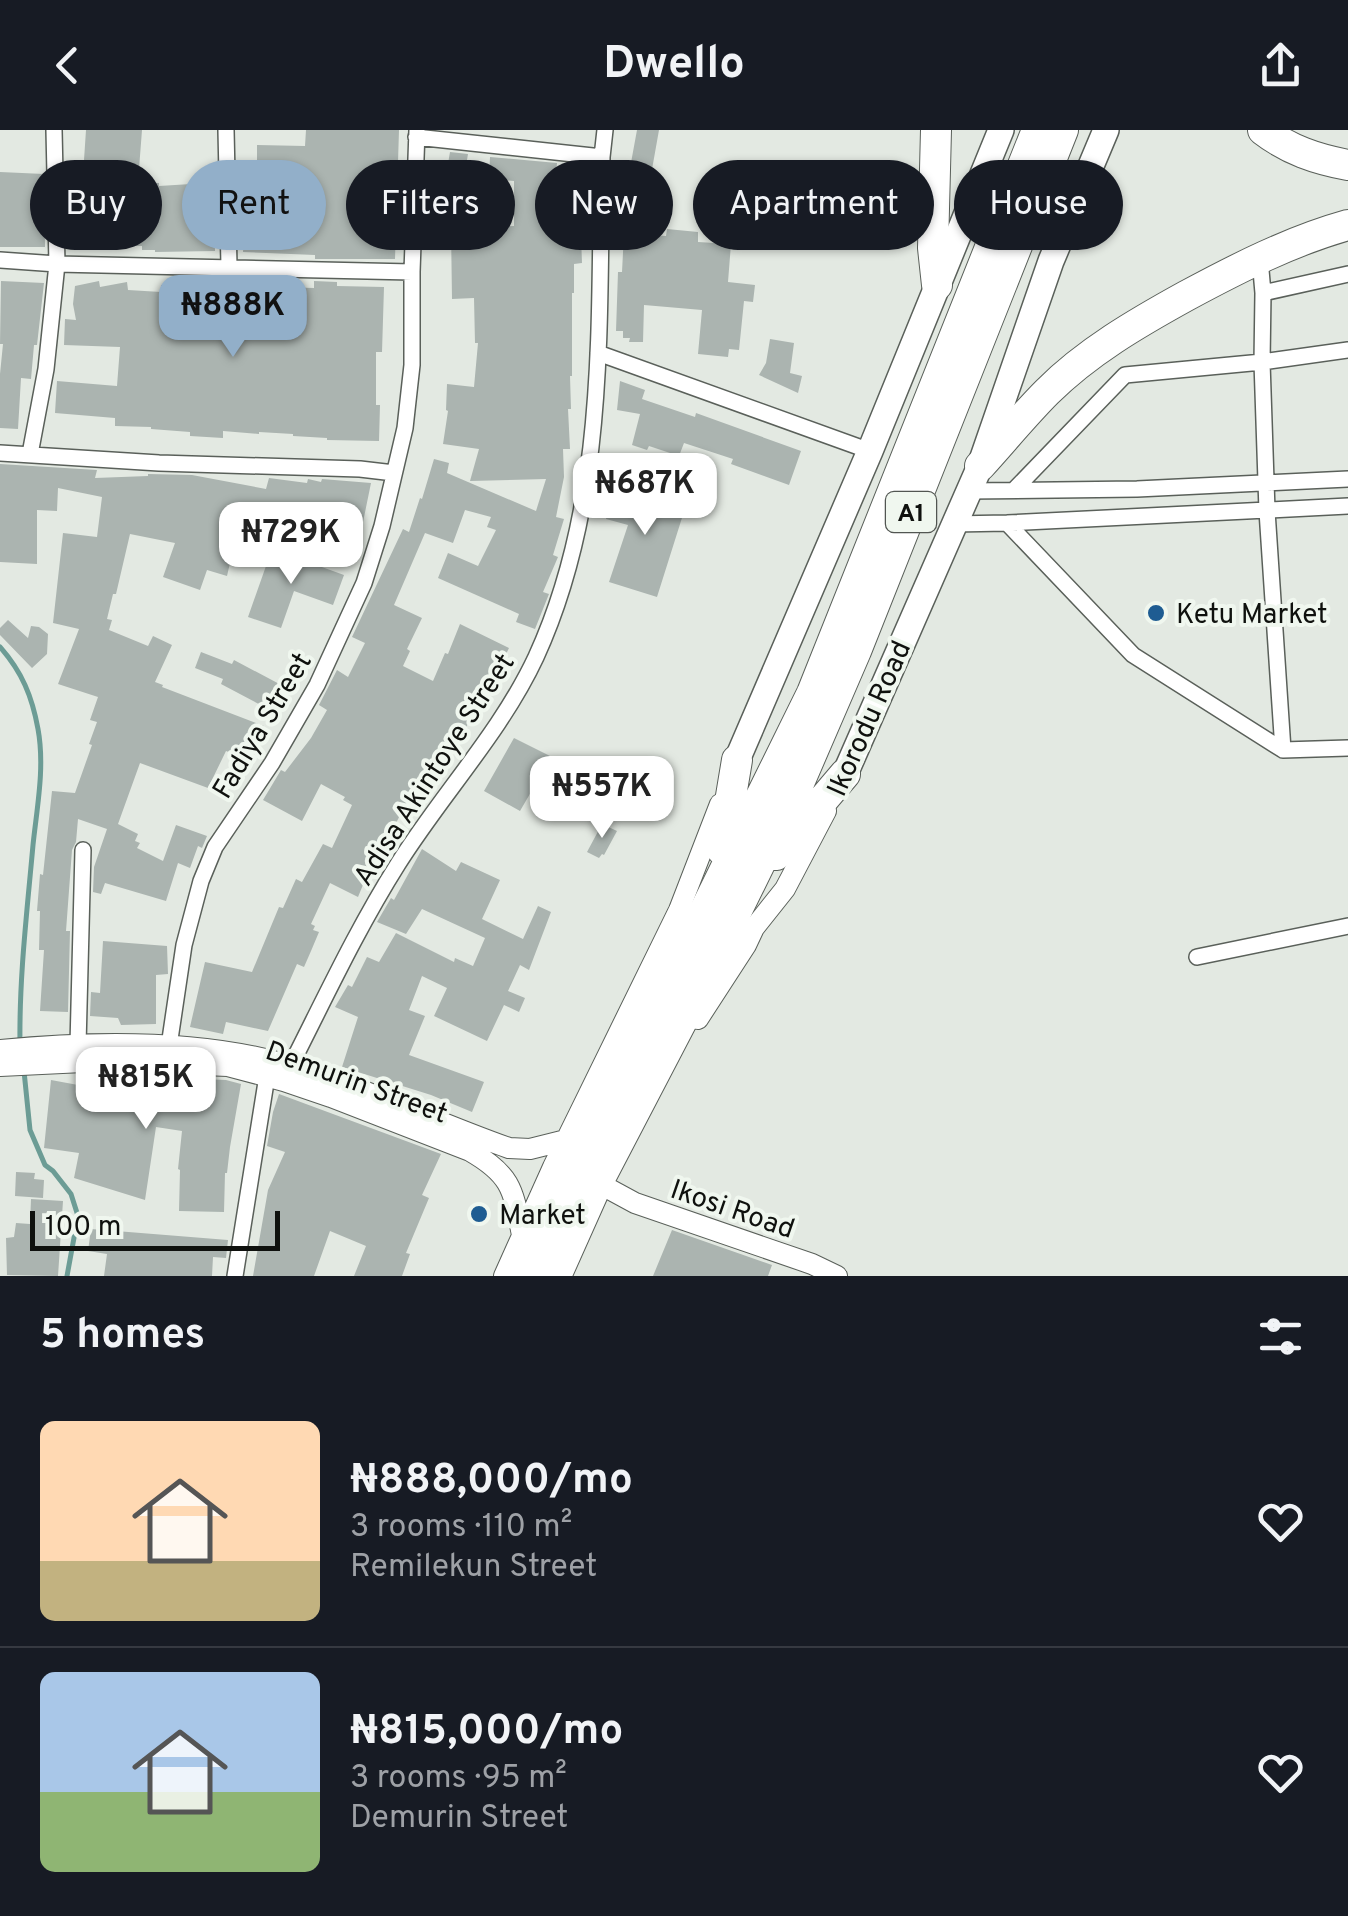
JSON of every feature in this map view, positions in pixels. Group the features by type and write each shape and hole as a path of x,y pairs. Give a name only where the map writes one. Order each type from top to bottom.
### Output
{"highway":[{"path":"936,130 933,248 937,285"},
{"name":"A1","path":"530,1276 570,1150 672,980 812,692 1037,130"},
{"name":"Ikorodu Road","path":"556,1276 598,1182 796,790 856,651 1063,130"},
{"path":"1263,130 1309,157 1348,165"},
{"path":"974,478 1047,392 1138,323 1260,259 1348,225"},
{"path":"717,882 737,760"},
{"path":"748,888 845,774"}],"main road":[{"path":"737,760 870,451 1000,130"},
{"name":"Ikorodu Road","path":"845,774 974,478 1051,262 1106,130"}],"street":[{"path":"30,454 46,369 56,264 54,130"},
{"path":"226,130 229,266"},
{"name":"Adisa Akintoye Street","path":"291,1065 396,866 514,699 556,605 585,498 594,432 605,130"},
{"path":"417,133 602,157"},
{"name":"Fadiya Street","path":"169,1046 184,945 201,881 215,847 272,764 318,685 364,583 382,526 405,428 412,365 417,133"},
{"path":"1260,259 1267,511 1283,750"},
{"path":"0,260 412,272"},
{"path":"1263,293 1348,274"},
{"path":"1014,490 1125,375 1348,350"},
{"path":"598,353 870,451"},
{"path":"0,453 360,469 394,474"},
{"path":"974,478 1014,490 1137,489 1348,478"},
{"path":"952,524 1348,506"},
{"path":"1007,524 1133,655 1283,750 1348,748"},
{"path":"504,1276 522,1235 570,1150 679,910 737,760"},
{"name":"Ikorodu Road","path":"570,1276 704,1007 754,928 785,890 845,774"},
{"path":"78,1045 84,850"},
{"path":"1197,956 1348,926"},
{"name":"Demurin Street","path":"0,1066 29,1055 78,1045 169,1046 230,1052 291,1065 509,1148 570,1150"},
{"name":"Demurin Street","path":"0,1050 228,1066 331,1097 453,1144 496,1166 508,1182 522,1235"},
{"path":"236,1276 267,1076"},
{"name":"Ikosi Road","path":"611,1190 838,1276"}],"building":[{"path":"86,130 142,130 140,160 84,160"},
{"path":"306,130 399,130 398,160 346,160 346,250 395,250 395,259 315,259 315,255 243,252 326,250 326,160 257,160 257,145 305,146"},
{"path":"637,130 659,130 654,160 631,160"},
{"path":"450,152 468,154 467,160 449,160"},
{"path":"490,157 535,161 535,250 582,250 582,263 574,264 572,293 570,449 563,449 564,477 556,517 564,519 553,555 558,557 543,592 549,594 535,629 516,622 519,614 438,578 448,553 478,566 496,530 487,527 491,517 465,510 453,543 425,533 394,605 422,618 403,666 433,681 460,624 509,648 502,662 496,659 480,702 446,761 439,758 422,792 414,788 394,827 390,825 358,897 330,883 311,924 319,932 304,967 297,964 268,1031 226,1022 223,1034 190,1027 205,962 252,972 279,907 283,908 296,879 302,882 323,844 332,848 352,805 321,784 302,821 263,800 281,770 285,772 311,738 327,710 319,705 337,670 348,677 365,643 352,637 403,529 409,532 434,459 449,463 447,473 536,511 546,479 470,481 479,449 443,444 447,384 474,387 478,343 474,298 452,299 451,250 515,250 515,160"},
{"path":"0,172 30,173 30,247 0,247"},
{"path":"182,185 182,250 215,251 155,252 162,250 162,186"},
{"path":"673,230 693,232 693,250 731,250 728,282 755,285 753,302 744,301 739,350 729,349 728,357 698,354 702,310 644,305 643,342 623,338 623,331 616,331 618,272 622,272 623,250 673,250"},
{"path":"1,281 44,283 31,379 21,378 18,429 0,428"},
{"path":"99,281 100,287 127,282 128,290 161,292 161,285 240,294 277,294 277,287 314,288 314,281 337,282 337,286 384,287 382,352 376,352 379,441 223,431 223,438 190,436 190,432 115,426 115,418 55,413 57,381 117,386 120,347 64,345 65,319 76,320 75,286"},
{"path":"770,339 794,343 790,373 802,376 798,393 759,375 766,363"},
{"path":"620,381 645,390 642,399 695,417 696,413 801,451 789,485 731,464 733,459 684,443 679,456 632,445 640,414 617,410"},
{"path":"0,464 97,470 95,478 192,475 266,489 269,478 307,483 308,479 322,479 371,483 362,527 287,507 283,524 253,517 239,566 230,563 227,576 207,570 200,590 163,577 175,543 130,534 107,619 112,620 109,630 148,646 153,636 172,645 155,682 162,687 264,726 250,760 226,751 208,788 140,763 118,824 138,834 137,848 163,861 176,825 207,836 202,848 198,846 190,868 178,863 166,901 105,883 101,894 93,892 94,867 107,829 78,819 66,931 70,931 68,1012 40,1011 44,950 39,950 40,874 43,875 52,791 75,793 92,745 89,744 97,722 90,720 98,697 58,684 79,629 53,623 63,533 97,537 102,497 58,488 57,511 37,510 37,564 0,562"},
{"path":"640,487 687,502 657,597 609,582 628,525 606,519 614,492 636,499"},
{"path":"272,549 344,575 333,605 294,591 281,628 248,617"},
{"path":"8,620 28,638 31,626 48,634 47,654 32,668 0,635 0,628"},
{"path":"201,652 232,664 234,660 285,687 273,709 221,684 223,679 195,668"},
{"path":"514,738 558,760 544,784 538,780 520,811 484,791"},
{"path":"602,824 617,831 599,858 587,852"},
{"path":"422,849 456,871 461,862 500,880 482,919 523,939 538,906 551,912 529,970 520,965 508,991 525,998 519,1012 504,1005 487,1041 434,1016 447,988 422,976 409,1010 425,1016 409,1055 484,1082 472,1112 342,1067 358,1017 335,1007 348,985 352,987 367,957 379,962 396,933 454,962 455,958 473,966 485,938 422,909 406,934 377,922"},
{"path":"103,941 167,946 168,974 156,975 156,1024 121,1025 118,1018 90,1016 91,992 100,993"},
{"path":"79,1076 226,1080 241,1084 225,1173 224,1212 179,1211 182,1131 156,1127 145,1200 74,1178 79,1153 44,1148 51,1080 78,1085"},
{"path":"279,1094 441,1154 422,1195 429,1198 406,1253 410,1254 402,1276 354,1276 366,1246 330,1231 314,1276 253,1276 268,1190 285,1152 267,1146"},
{"path":"16,1172 35,1173 34,1179 44,1180 43,1198 15,1196"},
{"path":"31,1199 63,1201 58,1276 7,1275 6,1238 14,1237 16,1223 30,1224"},
{"path":"91,1229 228,1240 226,1258 213,1257 212,1276 104,1276 107,1254 88,1251"},
{"path":"672,1230 772,1265 768,1276 653,1276"}],"waterway":[{"path":"0,647 29,695 41,758 24,945 20,1045"},
{"path":"24,1071 30,1130 45,1165 71,1194 78,1216 67,1276"}],"place":[{"name":"Ketu Market","path":"1156,613"},
{"name":"Market","path":"479,1214"}]}
